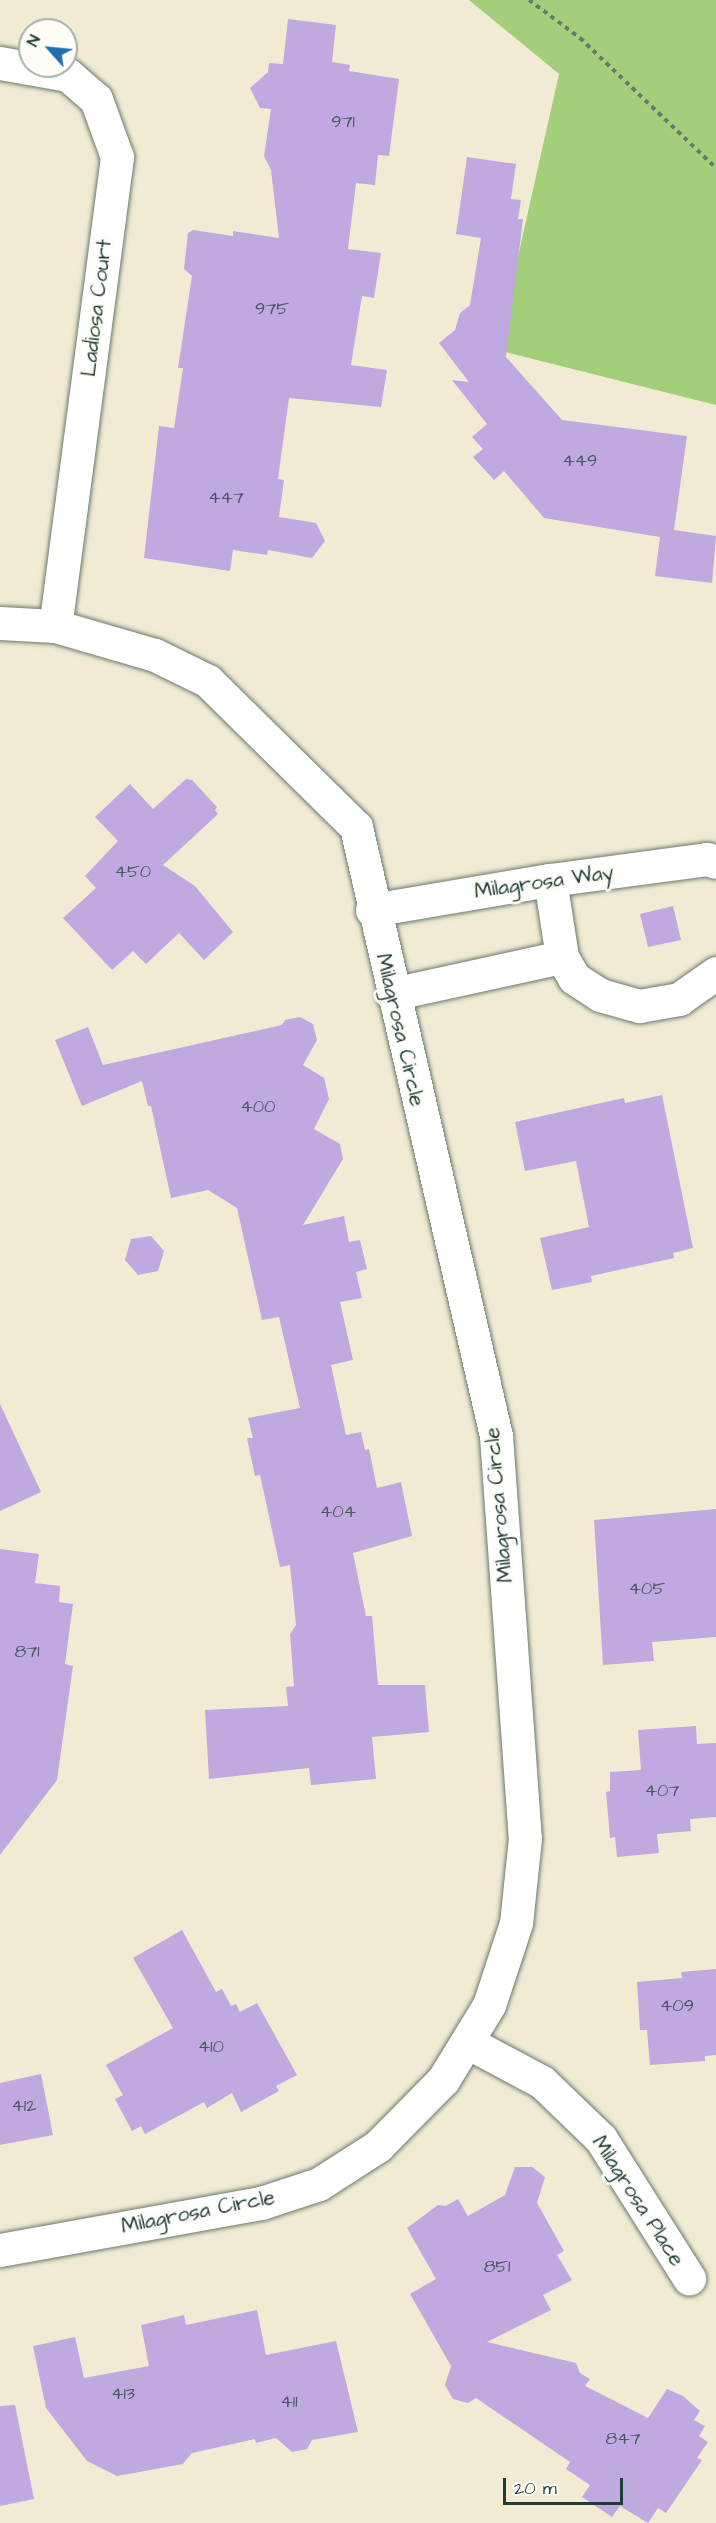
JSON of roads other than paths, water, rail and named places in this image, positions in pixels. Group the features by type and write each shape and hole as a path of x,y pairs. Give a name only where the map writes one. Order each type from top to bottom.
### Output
{"street":[{"name":"Ladiosa Court","path":"0,63 68,75 96,99 117,158 55,626"},
{"name":"Milagrosa Circle","path":"0,623 55,626 155,655 208,681 356,827 372,910 496,1436 525,1838 523,1881 505,1965 489,2005 469,2043 413,2115 378,2146 319,2184 261,2203 0,2250"},
{"name":"Milagrosa Way","path":"372,910 550,880 707,859 716,862"},
{"path":"550,880 562,957 574,978 600,995 639,1006 679,999 716,973"},
{"path":"392,994 562,957"},
{"name":"Milagrosa Place","path":"469,2043 542,2082 601,2139 689,2278"}]}
